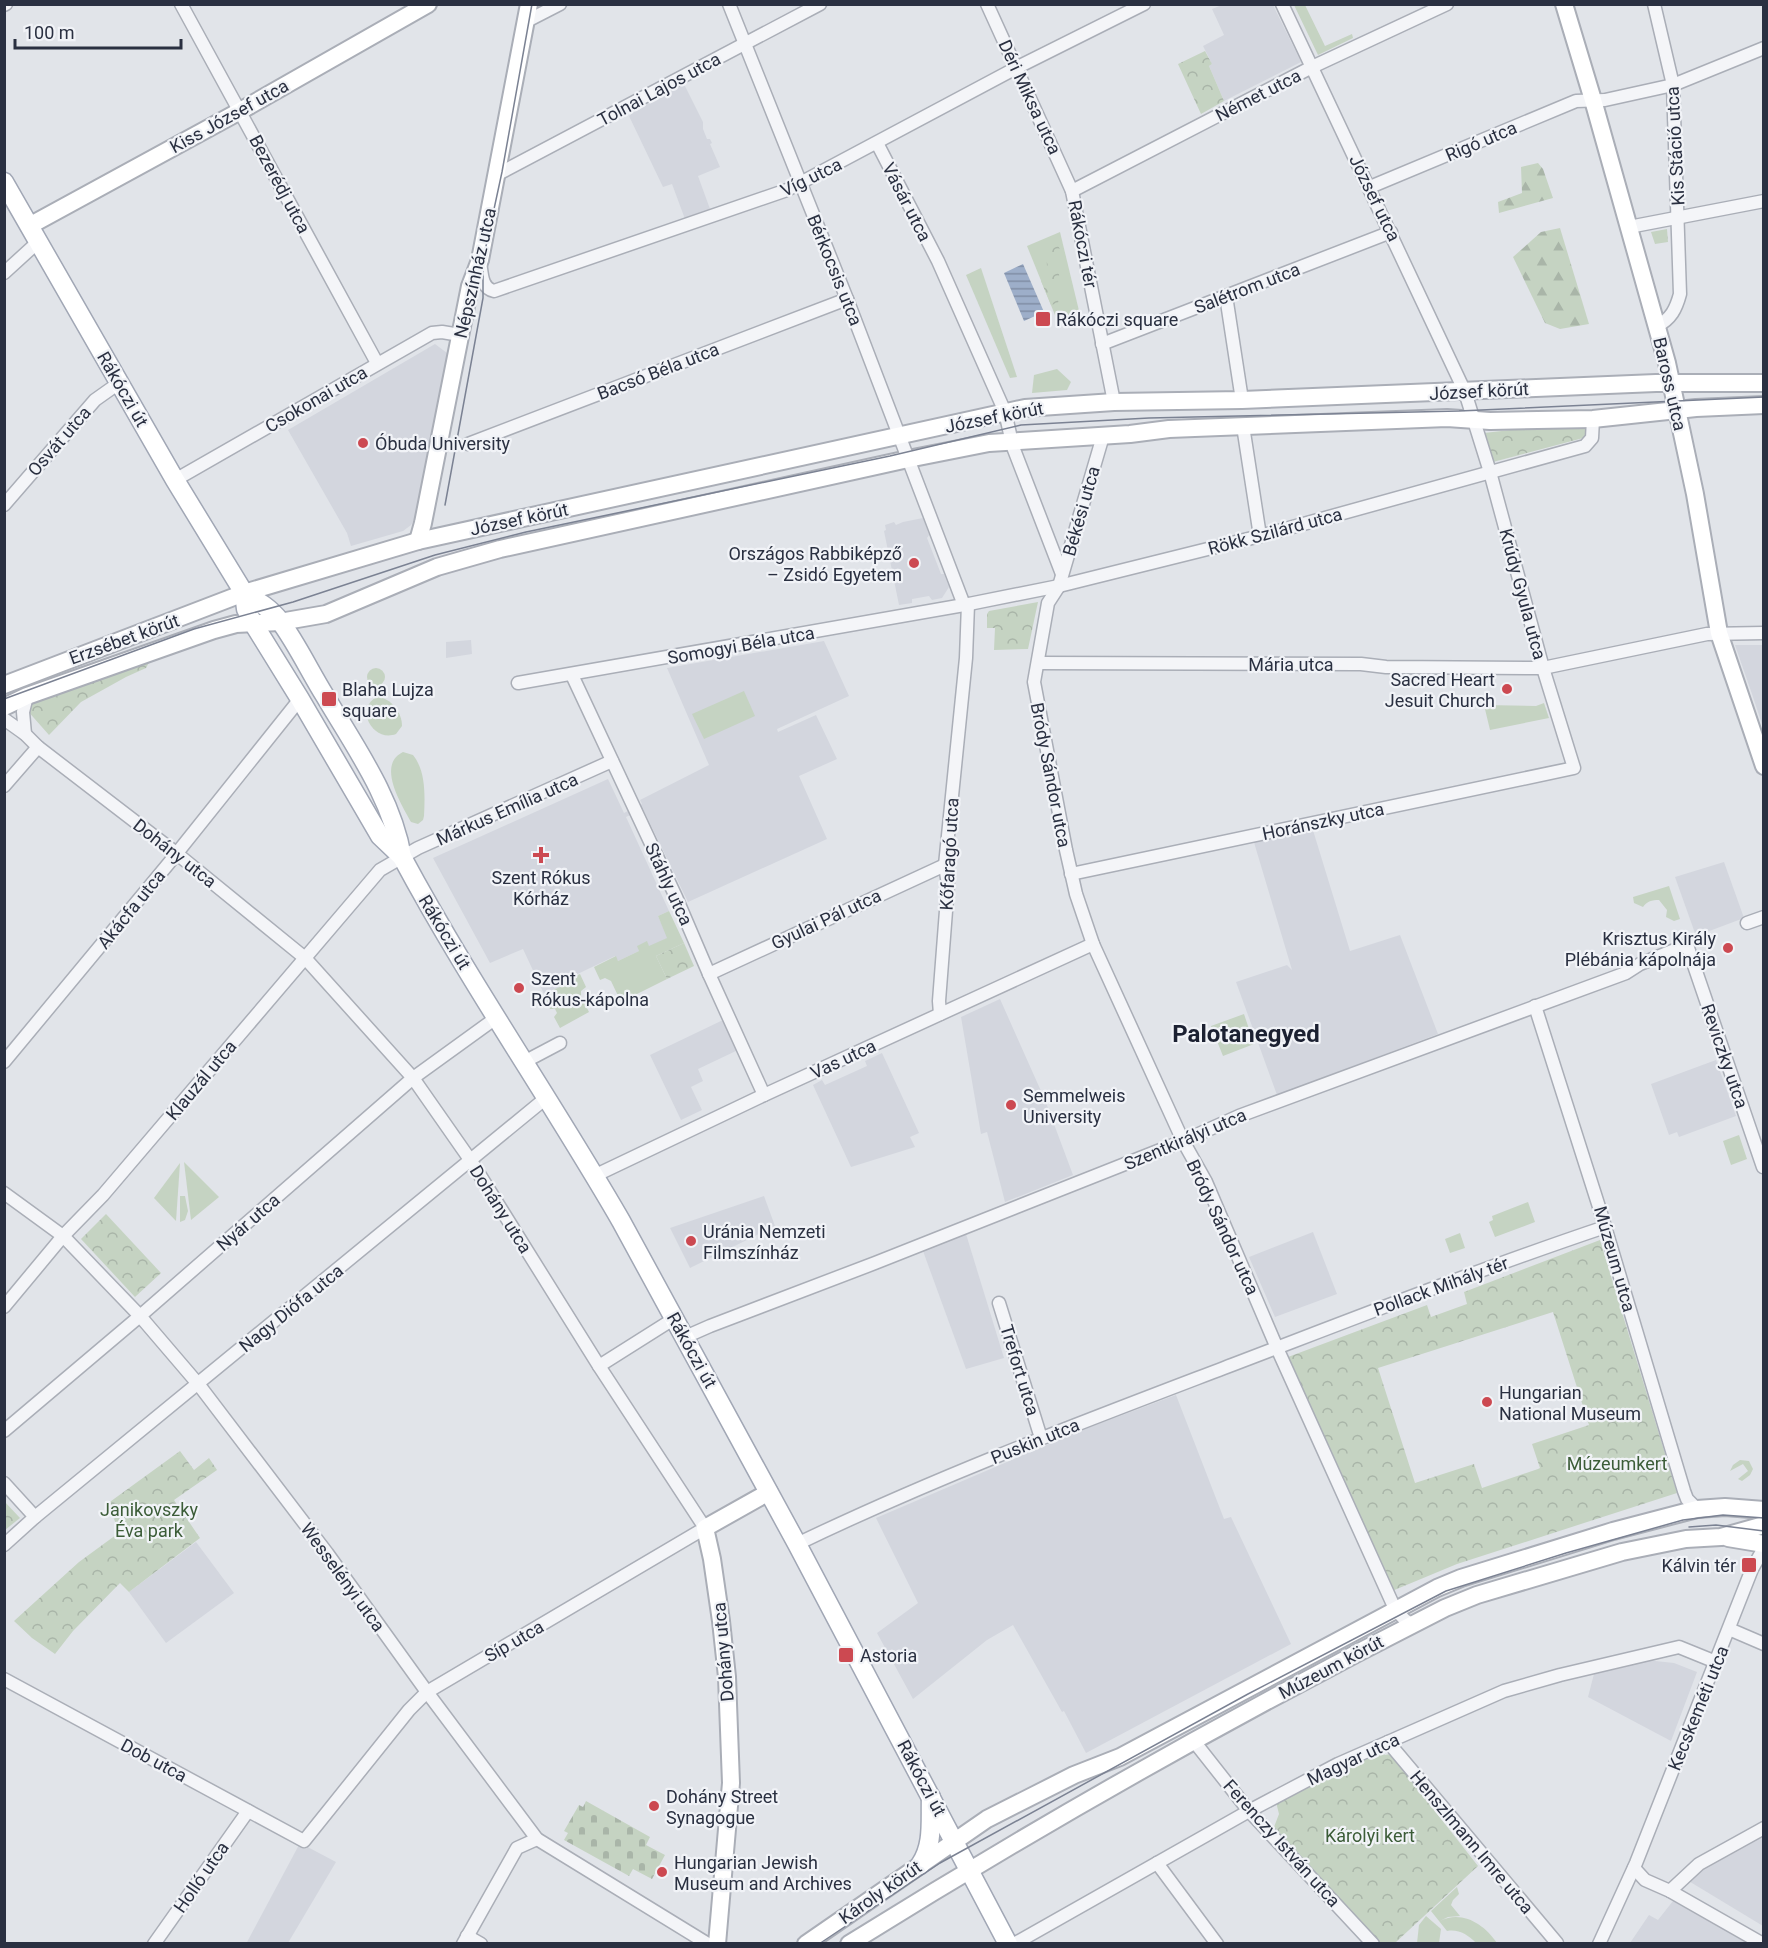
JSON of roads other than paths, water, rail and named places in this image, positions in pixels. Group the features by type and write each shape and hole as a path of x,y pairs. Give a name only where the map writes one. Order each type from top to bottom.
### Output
{"main road":[{"name":"Kiss József utca","path":"34,234 240,111 428,4"},
{"name":"Népszínház utca","path":"418,541 470,286 480,260 498,174 529,4"},
{"name":"Baross utca","path":"1564,4 1629,227 1671,384 1695,494 1719,633 1764,766"},
{"name":"Rákóczi út","path":"4,182 175,480 244,593 246,609 266,622 382,795 398,835 402,857"},
{"name":"József körút","path":"244,593 418,541 1025,408 1114,402 1242,400 1656,383 1764,383"},
{"name":"József körút","path":"266,622 326,614 437,567 500,549 989,442 1103,436 1169,429 1447,418 1490,421 1593,419 1696,408 1764,405"},
{"name":"Rákóczi út","path":"244,593 263,604 266,622 300,699 380,836 402,857 496,1018 594,1176 675,1318 931,1795 1008,1944"},
{"name":"Erzsébet körút","path":"4,685 244,593"},
{"name":"Erzsébet körút","path":"4,706 214,630 266,622"},
{"name":"Síp utca","path":"705,1528 769,1492"},
{"path":"1697,1509 1760,1508"},
{"name":"Múzeum körút","path":"962,1855 987,1819 1074,1775 1120,1757 1395,1609 1461,1578 1613,1531 1697,1509"},
{"path":"1721,1537 1764,1525"},
{"name":"Dohány utca","path":"705,1528 712,1559 727,1677 731,1783 715,1896 719,1907 717,1936"},
{"path":"1721,1537 1764,1546"},
{"name":"Múzeum körút","path":"962,1855 1193,1740 1445,1608 1477,1595 1596,1559 1672,1541 1721,1537"},
{"path":"920,1865 929,1846 931,1795"},
{"name":"Károly körút","path":"806,1944 920,1865 962,1855"},
{"name":"Károly körút","path":"849,1944 962,1855"}],"street":[{"name":"Bezerédj utca","path":"181,4 377,363"},
{"path":"525,22 560,4"},
{"name":"Bérkocsis utca","path":"729,4 966,605"},
{"name":"Tolnai Lajos utca","path":"498,174 820,4"},
{"name":"Déri Miksa utca","path":"987,4 1072,190"},
{"name":"Víg utca","path":"480,260 484,285 494,291 738,208 800,184 1016,68 1144,4"},
{"name":"József utca","path":"1282,4 1466,392 1474,419"},
{"name":"Német utca","path":"1072,190 1312,67 1447,4"},
{"name":"Kis Stáció utca","path":"1654,4 1673,85 1680,294 1675,310 1668,319 1656,326"},
{"name":"Rigó utca","path":"1370,187 1576,101 1673,85 1764,48"},
{"name":"Vásár utca","path":"877,143 938,261 1005,412"},
{"name":"Rákóczi tér","path":"1072,190 1114,402"},
{"path":"1629,227 1764,201"},
{"name":"Salétrom utca","path":"1102,344 1391,232"},
{"path":"4,273 34,234"},
{"path":"1226,296 1242,400"},
{"name":"Bacsó Béla utca","path":"468,444 847,299"},
{"name":"Csokonai utca","path":"175,480 432,333 460,334"},
{"name":"Osvát utca","path":"4,505 95,400 119,383"},
{"path":"1005,412 1012,442 1060,580"},
{"name":"Krúdy Gyula utca","path":"1474,419 1543,668 1574,768"},
{"path":"1490,472 1585,446 1592,438 1593,419"},
{"path":"1244,426 1260,536"},
{"name":"Békési utca","path":"1038,663 1048,603 1060,580 1103,436"},
{"name":"Rökk Szilárd utca","path":"966,605 1060,580 1260,536 1490,472"},
{"name":"Kőfaragó utca","path":"940,1014 939,1001 948,885 945,865 966,658 966,605"},
{"name":"Somogyi Béla utca","path":"518,683 966,605"},
{"path":"1719,633 1764,633"},
{"name":"Mária utca","path":"1038,663 1361,664 1386,667 1543,668 1719,633"},
{"name":"Bródy Sándor utca","path":"1038,663 1034,682 1037,705 1071,874 1093,944 1183,1141 1206,1182 1277,1348 1395,1609"},
{"name":"Stáhly utca","path":"572,675 680,905 764,1095"},
{"path":"25,734 23,712 27,696"},
{"name":"Akácfa utca","path":"4,1062 300,699"},
{"name":"Dohány utca","path":"4,718 305,958 413,1078 471,1161 599,1366 705,1528"},
{"path":"4,786 38,747"},
{"name":"Márkus Emília utca","path":"402,857 612,761"},
{"name":"Horánszky utca","path":"1071,874 1574,768"},
{"name":"Klauzál utca","path":"4,1307 63,1236 104,1195 380,870 402,857"},
{"name":"Gyulai Pál utca","path":"709,974 945,865"},
{"path":"1747,923 1764,917"},
{"name":"Vas utca","path":"594,1176 1093,944"},
{"name":"Szentkirályi utca","path":"685,1337 1183,1141 1239,1116 1626,973 1640,964 1687,945"},
{"name":"Reviczky utca","path":"1687,945 1763,1167"},
{"name":"Múzeum utca","path":"1535,1006 1605,1227 1684,1491 1687,1499 1697,1509"},
{"name":"Nyár utca","path":"4,1431 140,1316 413,1078 496,1018"},
{"path":"524,1062 560,1043"},
{"name":"Nagy Diófa utca","path":"4,1545 35,1517 199,1385 546,1098"},
{"name":"Wesselényi utca","path":"4,1193 63,1236 140,1316 199,1385 327,1553 537,1839 690,1933 703,1940 710,1935 717,1936"},
{"name":"Pollack Mihály tér","path":"1277,1348 1605,1227"},
{"name":"Trefort utca","path":"999,1303 1041,1438"},
{"path":"599,1366 675,1318"},
{"name":"Puskin utca","path":"797,1544 1041,1438 1277,1348"},
{"path":"4,1483 35,1517"},
{"name":"Síp utca","path":"304,1841 409,1710 427,1692 705,1528"},
{"name":"Kecskeméti utca","path":"1599,1944 1634,1868 1752,1569 1764,1546"},
{"path":"1395,1609 1404,1620 1412,1625"},
{"path":"1729,1629 1764,1644"},
{"name":"Magyar utca","path":"1014,1944 1249,1811 1338,1764 1504,1691 1679,1647 1716,1662"},
{"name":"Dob utca","path":"4,1679 304,1841"},
{"name":"Ferenczy István utca","path":"1193,1740 1249,1811 1373,1944"},
{"name":"Henszlmann Imre utca","path":"1388,1742 1557,1943"},
{"name":"Holló utca","path":"154,1944 248,1811"},
{"path":"1670,1892 1699,1864 1764,1827"},
{"path":"481,1944 465,1940 517,1848 537,1839"},
{"path":"1157,1863 1217,1944"},
{"path":"1634,1868 1645,1880 1763,1944"}],"water":[{"path":"1023,264 1044,312 1024,321 1004,273"}],"tram line":[{"path":"445,505 483,298 483,260 502,172 532,4"},
{"path":"4,699 194,629 293,602 435,555 526,532 890,456 1021,425 1149,418 1459,411 1764,397"},
{"path":"819,1944 940,1863 1248,1694 1446,1591 1566,1553 1683,1520 1723,1515 1764,1518"},
{"path":"1689,1527 1716,1525 1764,1531"}],"place":[{"name":"Rákóczi square","path":"1043,319"},
{"name":"Óbuda University","path":"363,443"},
{"name":"Országos Rabbiképző – Zsidó Egyetem","path":"914,563"},
{"name":"Sacred Heart Jesuit Church","path":"1507,689"},
{"name":"Blaha Lujza square","path":"329,699"},
{"name":"Szent Rókus Kórház","path":"541,855"},
{"name":"Krisztus Király Plébánia kápolnája","path":"1728,948"},
{"name":"Szent Rókus-kápolna","path":"519,988"},
{"name":"Semmelweis University","path":"1011,1105"},
{"name":"Uránia Nemzeti Filmszínház","path":"691,1241"},
{"name":"Hungarian National Museum","path":"1487,1402"},
{"name":"Kálvin tér","path":"1749,1565"},
{"name":"Astoria","path":"846,1655"},
{"name":"Dohány Street Synagogue","path":"654,1806"},
{"name":"Hungarian Jewish Museum and Archives","path":"662,1872"}],"district":[{"name":"Palotanegyed","path":"1246,1034"}],"park label":[{"name":"Múzeumkert","path":"1617,1463"},
{"name":"Janikovszky Éva park","path":"149,1519"},
{"name":"Károlyi kert","path":"1370,1835"}]}
